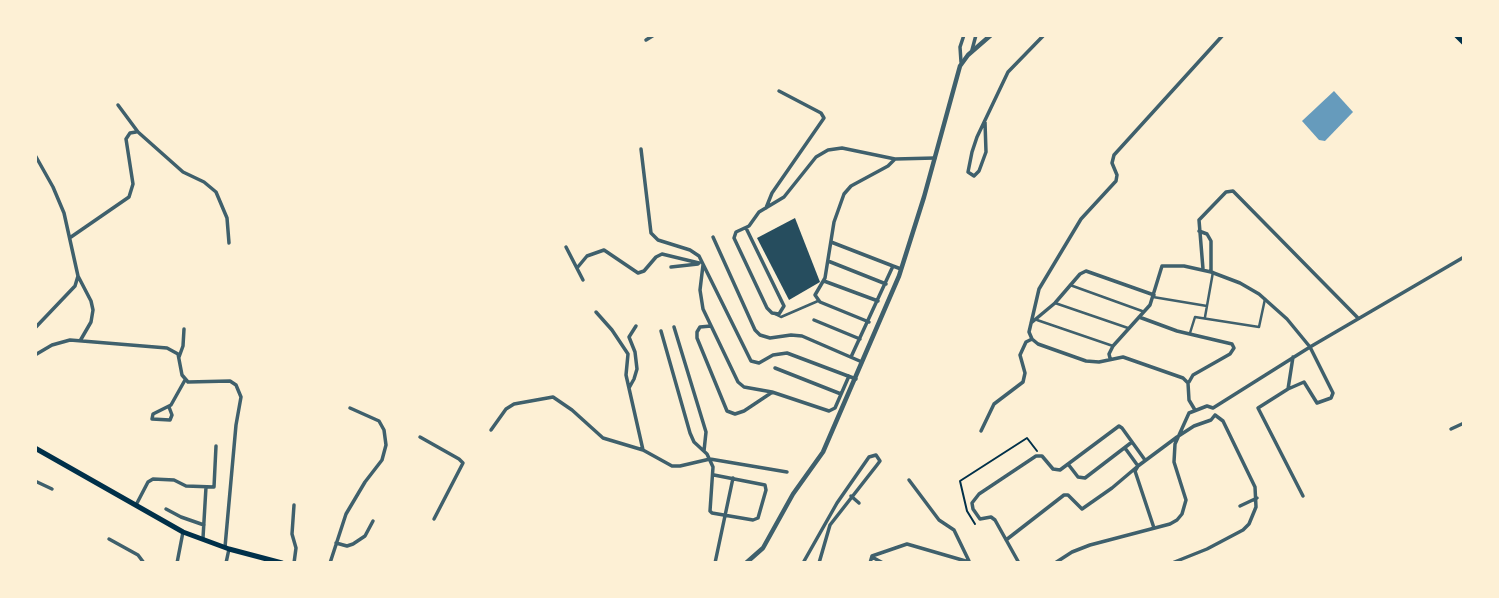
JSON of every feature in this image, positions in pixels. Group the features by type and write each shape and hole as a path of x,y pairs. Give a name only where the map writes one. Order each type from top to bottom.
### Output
{"main road":[{"path":"1457,35 1464,43"},
{"path":"35,448 183,532 227,548 282,563"}],"street":[{"path":"646,40 654,35"},
{"path":"746,563 763,548 793,494 820,459 856,379 901,269 961,64 960,47 964,35"},
{"path":"972,52 976,35"},
{"path":"985,122 986,152 979,171 974,176 970,175 968,168 985,122 1012,66 1044,35"},
{"path":"1195,410 1189,400 1188,383 1183,378 1123,357 1098,362 1086,361 1038,344 1029,334 1039,289 1081,219 1116,181 1117,175 1112,163 1114,155 1223,35"},
{"path":"961,64 987,37"},
{"path":"766,208 774,190 824,118 821,113 779,91"},
{"path":"118,105 138,132 183,172 204,182 216,192 227,218 229,243"},
{"path":"71,237 129,197 133,184 126,139 131,132 138,132"},
{"path":"819,302 780,317 767,308 742,256 734,236 736,232 746,228 759,212 784,197 817,157 828,150 842,148 895,159 935,158"},
{"path":"641,149 651,233 658,240 694,252 751,361 759,363 783,353 856,379"},
{"path":"35,155 59,200 71,237 78,276 91,301 91,323 80,341"},
{"path":"869,322 819,302 815,295 824,281 836,214 847,190 895,159"},
{"path":"1203,269 1200,216 1226,192 1233,191 1358,318"},
{"path":"746,228 784,306 781,313 775,314"},
{"path":"1199,231 1207,234 1210,241 1212,272 1205,319"},
{"path":"713,237 755,330 765,337 791,335 806,338 862,362"},
{"path":"831,242 901,269"},
{"path":"566,247 583,280"},
{"path":"577,268 587,256 604,250 638,273 643,272 662,254 701,263"},
{"path":"1213,408 1310,346 1464,257"},
{"path":"828,261 886,284"},
{"path":"671,267 701,263"},
{"path":"701,263 701,300 738,382 744,387 772,392 825,410 833,410 849,376"},
{"path":"852,357 893,266"},
{"path":"1110,358 1113,346 1144,312 1153,296 1158,272 1162,266 1203,269 1240,283 1265,299 1310,346 1333,393 1333,397 1317,403 1304,382 1258,408 1303,496"},
{"path":"1033,322 1055,303 1080,274 1090,271 1153,296 1207,306"},
{"path":"35,328 75,286 78,276"},
{"path":"824,281 878,301"},
{"path":"1070,285 1144,312"},
{"path":"1190,335 1193,318 1259,327 1265,299"},
{"path":"1055,303 1129,328"},
{"path":"596,312 628,354 626,375 643,450"},
{"path":"1139,317 1190,335 1229,342 1234,348 1230,354 1193,375 1189,388"},
{"path":"814,320 860,339"},
{"path":"1033,322 1113,346"},
{"path":"711,326 700,327 697,338 727,411 735,414 744,411 772,392"},
{"path":"629,388 636,369 635,352 629,337 635,327"},
{"path":"674,327 706,432 704,451"},
{"path":"179,357 184,329"},
{"path":"661,331 690,433 694,442 710,458 714,475 710,511 758,519 766,490 763,483 714,475"},
{"path":"981,431 994,404 1023,382 1025,373 1020,355 1026,342 1032,339"},
{"path":"35,355 57,343 80,341 167,348 175,351 179,357 185,380 192,383 230,381 236,385 241,394 226,563"},
{"path":"1288,389 1293,357"},
{"path":"775,368 841,394"},
{"path":"169,407 172,415 170,420 152,419 153,414 169,407 185,380"},
{"path":"491,430 506,409 514,404 553,397 603,438 643,450 671,466 710,458 787,472"},
{"path":"1055,563 1090,545 1177,520 1185,507 1185,492 1174,462 1177,437 1187,421 1187,415 1207,406 1213,408"},
{"path":"330,563 341,525 351,504 382,460 386,445 384,430 379,421 350,408"},
{"path":"1006,540 1064,495 1069,496 1080,509 1084,508 1177,437 1210,420 1214,415 1213,408"},
{"path":"1172,563 1243,530 1254,516 1257,498 1255,487 1223,421 1214,415"},
{"path":"1187,421 1194,426"},
{"path":"1451,429 1464,423"},
{"path":"1019,563 995,520 990,517 980,519 973,509 972,503 979,494 1039,455 1056,470 1068,464 1116,427 1122,428 1145,460"},
{"path":"420,437 460,458 463,463 434,519"},
{"path":"1068,464 1078,477 1085,478 1132,442"},
{"path":"135,507 148,482 153,479 174,480 186,486 214,485 216,446"},
{"path":"1125,448 1138,466"},
{"path":"803,563 829,514 869,457 876,455 880,461 830,525 819,563"},
{"path":"1138,466 1135,475 1154,528"},
{"path":"715,563 733,478"},
{"path":"909,480 937,518 954,530 970,563"},
{"path":"35,481 52,489"},
{"path":"203,540 206,487"},
{"path":"851,496 859,503"},
{"path":"1240,506 1257,498"},
{"path":"294,505 294,563"},
{"path":"166,509 204,525"},
{"path":"336,543 353,544 365,536 373,522"},
{"path":"177,563 183,532"},
{"path":"109,539 138,555 144,563"},
{"path":"872,557 907,544 970,563"},
{"path":"870,563 872,557"},
{"path":"872,557 883,563"}],"path":[{"path":"975,524 967,511 960,481 1027,438 1039,455"}],"water":[{"path":"1334,91 1353,112 1325,141 1319,140 1302,121"}],"building":[{"path":"795,218 820,282 789,300 757,238"}]}
